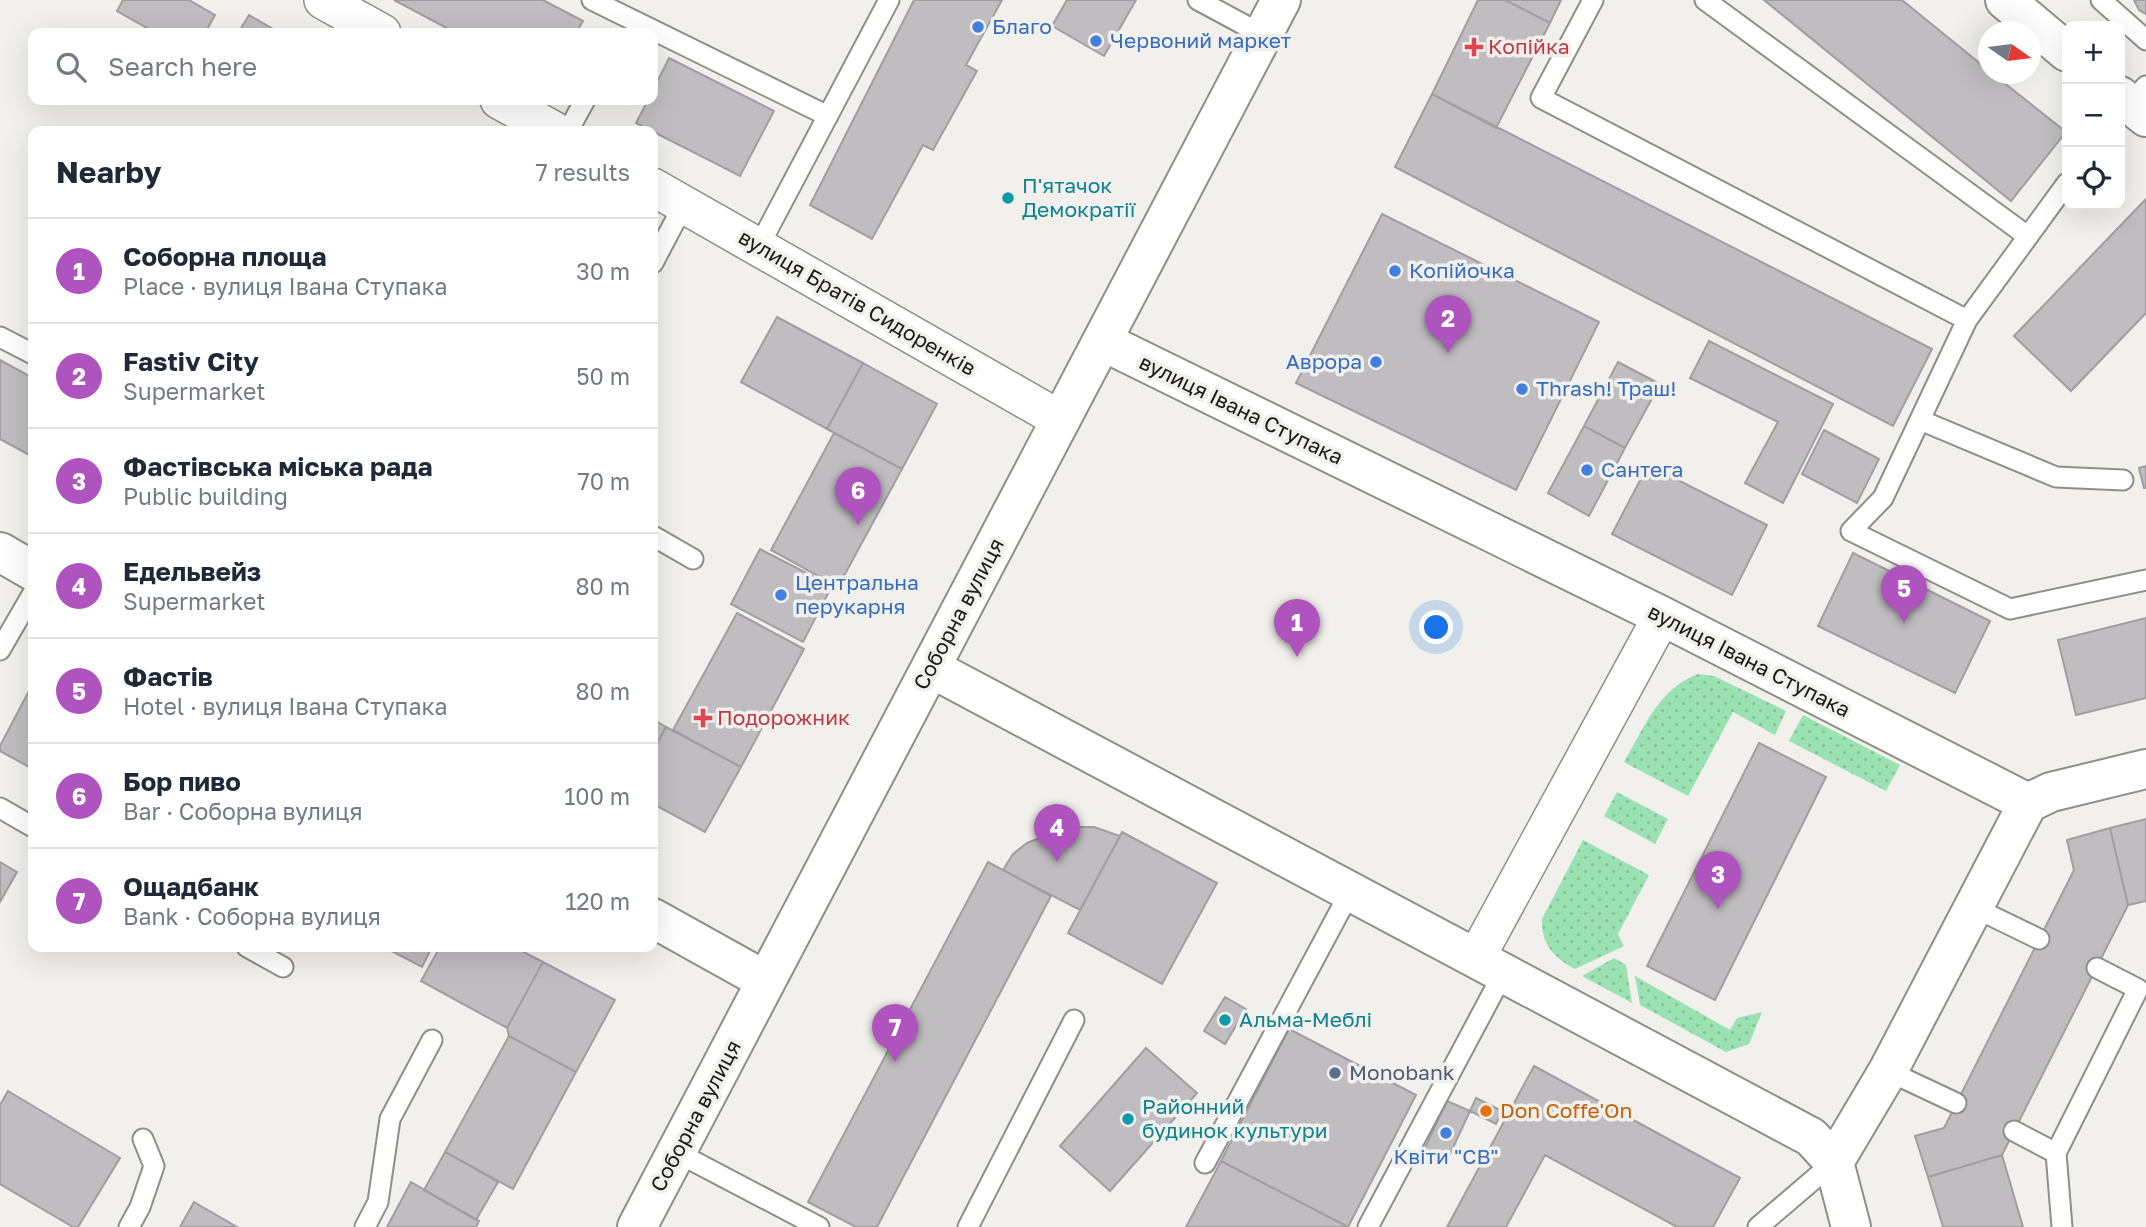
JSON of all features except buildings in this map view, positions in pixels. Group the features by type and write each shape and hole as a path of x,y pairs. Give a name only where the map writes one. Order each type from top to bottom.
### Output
{"street":[{"name":"Соборна вулиця","path":"637,1227 1281,0"},
{"path":"2007,1 2062,48"},
{"path":"330,2 374,28"},
{"path":"508,105 546,126"},
{"name":"вулиця Братів Сидоренків","path":"658,190 1061,420"},
{"name":"вулиця Івана Ступака","path":"1102,341 1662,616 2028,803"},
{"path":"0,552 28,568"},
{"path":"1490,965 1662,616"},
{"path":"931,668 1811,1137 1834,1162 1852,1227"},
{"path":"1834,1162 1888,1071 2028,803 2051,792 2146,769"},
{"path":"658,921 766,981"}],"lane":[{"path":"592,0 626,26"},
{"path":"759,246 889,0"},
{"path":"1198,0 1263,35"},
{"path":"1593,0 1541,98 1967,320"},
{"path":"1705,0 2026,235"},
{"path":"2101,0 2146,40"},
{"path":"658,40 828,116"},
{"path":"571,126 582,105"},
{"path":"2062,189 2026,235 1967,320 1883,498 1851,531 2010,609 2146,580"},
{"path":"658,253 684,204"},
{"path":"0,337 28,351"},
{"path":"1920,420 2056,477 2123,480"},
{"path":"658,539 693,559"},
{"path":"0,650 28,602"},
{"path":"0,808 28,824"},
{"path":"1205,1163 1350,892"},
{"path":"1973,907 2039,939"},
{"path":"256,952 283,967"},
{"path":"1368,1227 1490,965"},
{"path":"2062,1227 2056,1153 2142,982 2097,968"},
{"path":"968,1227 1074,1020"},
{"path":"365,1227 379,1202 390,1119 432,1040"},
{"path":"1888,1071 1956,1103"},
{"path":"2014,1131 2056,1153"},
{"path":"129,1227 141,1207 154,1166 143,1139"},
{"path":"676,1152 819,1227"},
{"path":"1758,1227 1834,1162"}],"green space":[{"path":"1698,674 1714,676 1786,711 1775,735 1733,712 1688,796 1624,762 1663,699 1684,680"},
{"path":"1803,715 1900,765 1886,791 1789,741"},
{"path":"1617,792 1668,819 1655,844 1604,816"},
{"path":"1583,840 1649,875 1618,934 1624,946 1575,969 1555,955 1546,943 1542,919"},
{"path":"1614,958 1626,965 1632,1003 1582,976"},
{"path":"1635,976 1730,1030 1737,1018 1762,1012 1749,1044 1726,1052 1640,1005"}],"place":[{"name":"Благо","path":"978,27"},
{"name":"Червоний маркет","path":"1096,41"},
{"name":"Копійка","path":"1474,47"},
{"name":"П'ятачок Демократії","path":"1008,198"},
{"name":"Копійочка","path":"1395,271"},
{"name":"Fastiv City","path":"1448,353"},
{"name":"Аврора","path":"1376,362"},
{"name":"Thrash! Траш!","path":"1522,389"},
{"name":"Сантега","path":"1587,470"},
{"name":"Бор пиво","path":"858,525"},
{"name":"Центральна перукарня","path":"781,595"},
{"name":"Фастів","path":"1904,623"},
{"name":"Соборна площа","path":"1297,657"},
{"name":"Подорожник","path":"703,718"},
{"name":"Едельвейз","path":"1057,862"},
{"name":"Фастівська міська рада","path":"1718,909"},
{"name":"Альма-Меблі","path":"1225,1020"},
{"name":"Ощадбанк","path":"895,1062"},
{"name":"Monobank","path":"1335,1073"},
{"name":"Don Coffe'On","path":"1486,1111"},
{"name":"Районний будинок культури","path":"1128,1119"},
{"name":"Квіти \"СВ\"","path":"1446,1133"}]}
